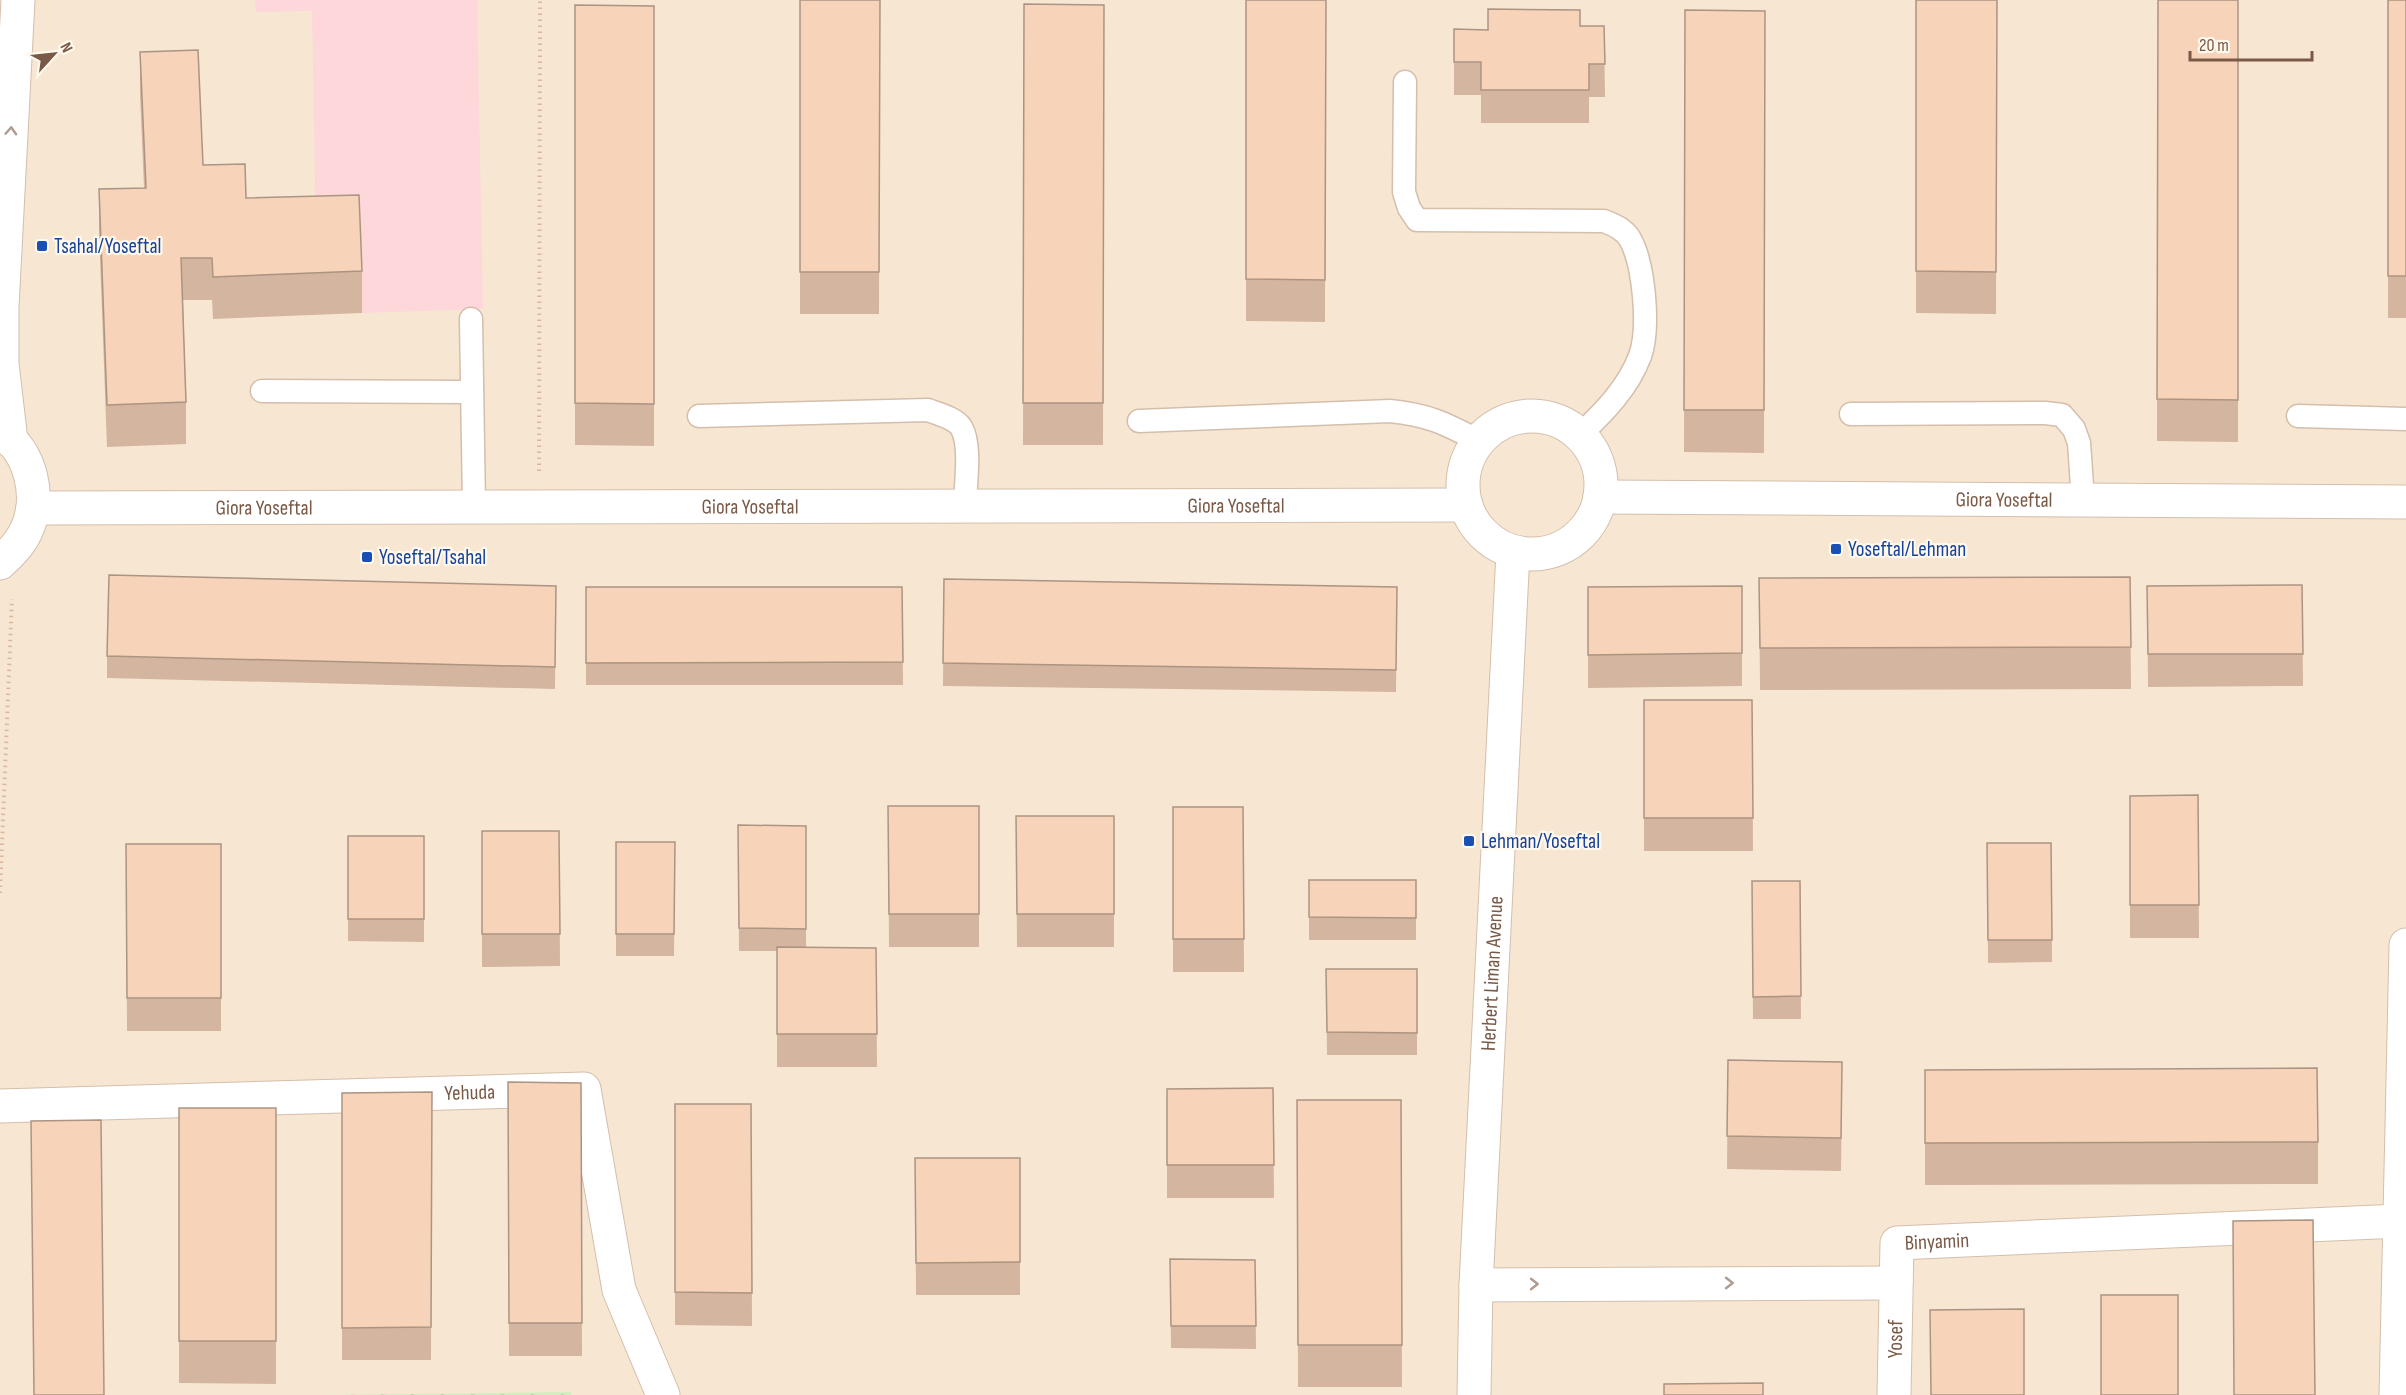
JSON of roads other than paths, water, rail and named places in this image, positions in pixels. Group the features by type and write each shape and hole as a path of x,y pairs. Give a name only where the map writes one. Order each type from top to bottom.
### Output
{"street":[{"path":"7,556 27,530 33,508 33,481 23,456 5,436 2,364 2,318 18,0"},
{"path":"16,39 29,0"},
{"path":"1539,416 1561,422 1580,435 1593,453 1600,475 1600,497 1592,519 1578,537 1558,549 1536,554 1513,552 1492,542 1476,526 1466,505 1463,483 1467,460 1479,441 1495,426 1516,418 1539,416"},
{"name":"Giora Yoseftal","path":"1600,497 2406,502"},
{"name":"Giora Yoseftal","path":"33,508 1466,505"},
{"name":"Herbert Liman Avenue","path":"1474,1395 1476,1285 1513,552"},
{"path":"2396,1395 2406,945"},
{"name":"Yehuda","path":"0,1106 584,1089 619,1290 663,1395"},
{"name":"Binyamin","path":"1476,1285 1896,1283 1897,1243 2400,1221"},
{"name":"Yosef","path":"1894,1395 1896,1283"}],"lane":[{"path":"1405,82 1404,192 1409,208 1417,220 1604,221 1618,227 1629,237 1641,274 1645,328 1641,354 1613,403 1580,435"},
{"path":"471,319 474,507"},
{"path":"262,391 472,392"},
{"path":"699,416 928,410 960,426 966,446 964,506"},
{"path":"1139,421 1390,411 1416,414 1438,420 1479,441"},
{"path":"1851,414 2044,413 2062,415 2074,429 2079,443 2083,500"},
{"path":"2298,416 2406,419"}],"place":[{"name":"Tsahal/Yoseftal","path":"42,246"},
{"name":"Yoseftal/Lehman","path":"1836,549"},
{"name":"Yoseftal/Tsahal","path":"367,557"},
{"name":"Lehman/Yoseftal","path":"1469,841"}]}
